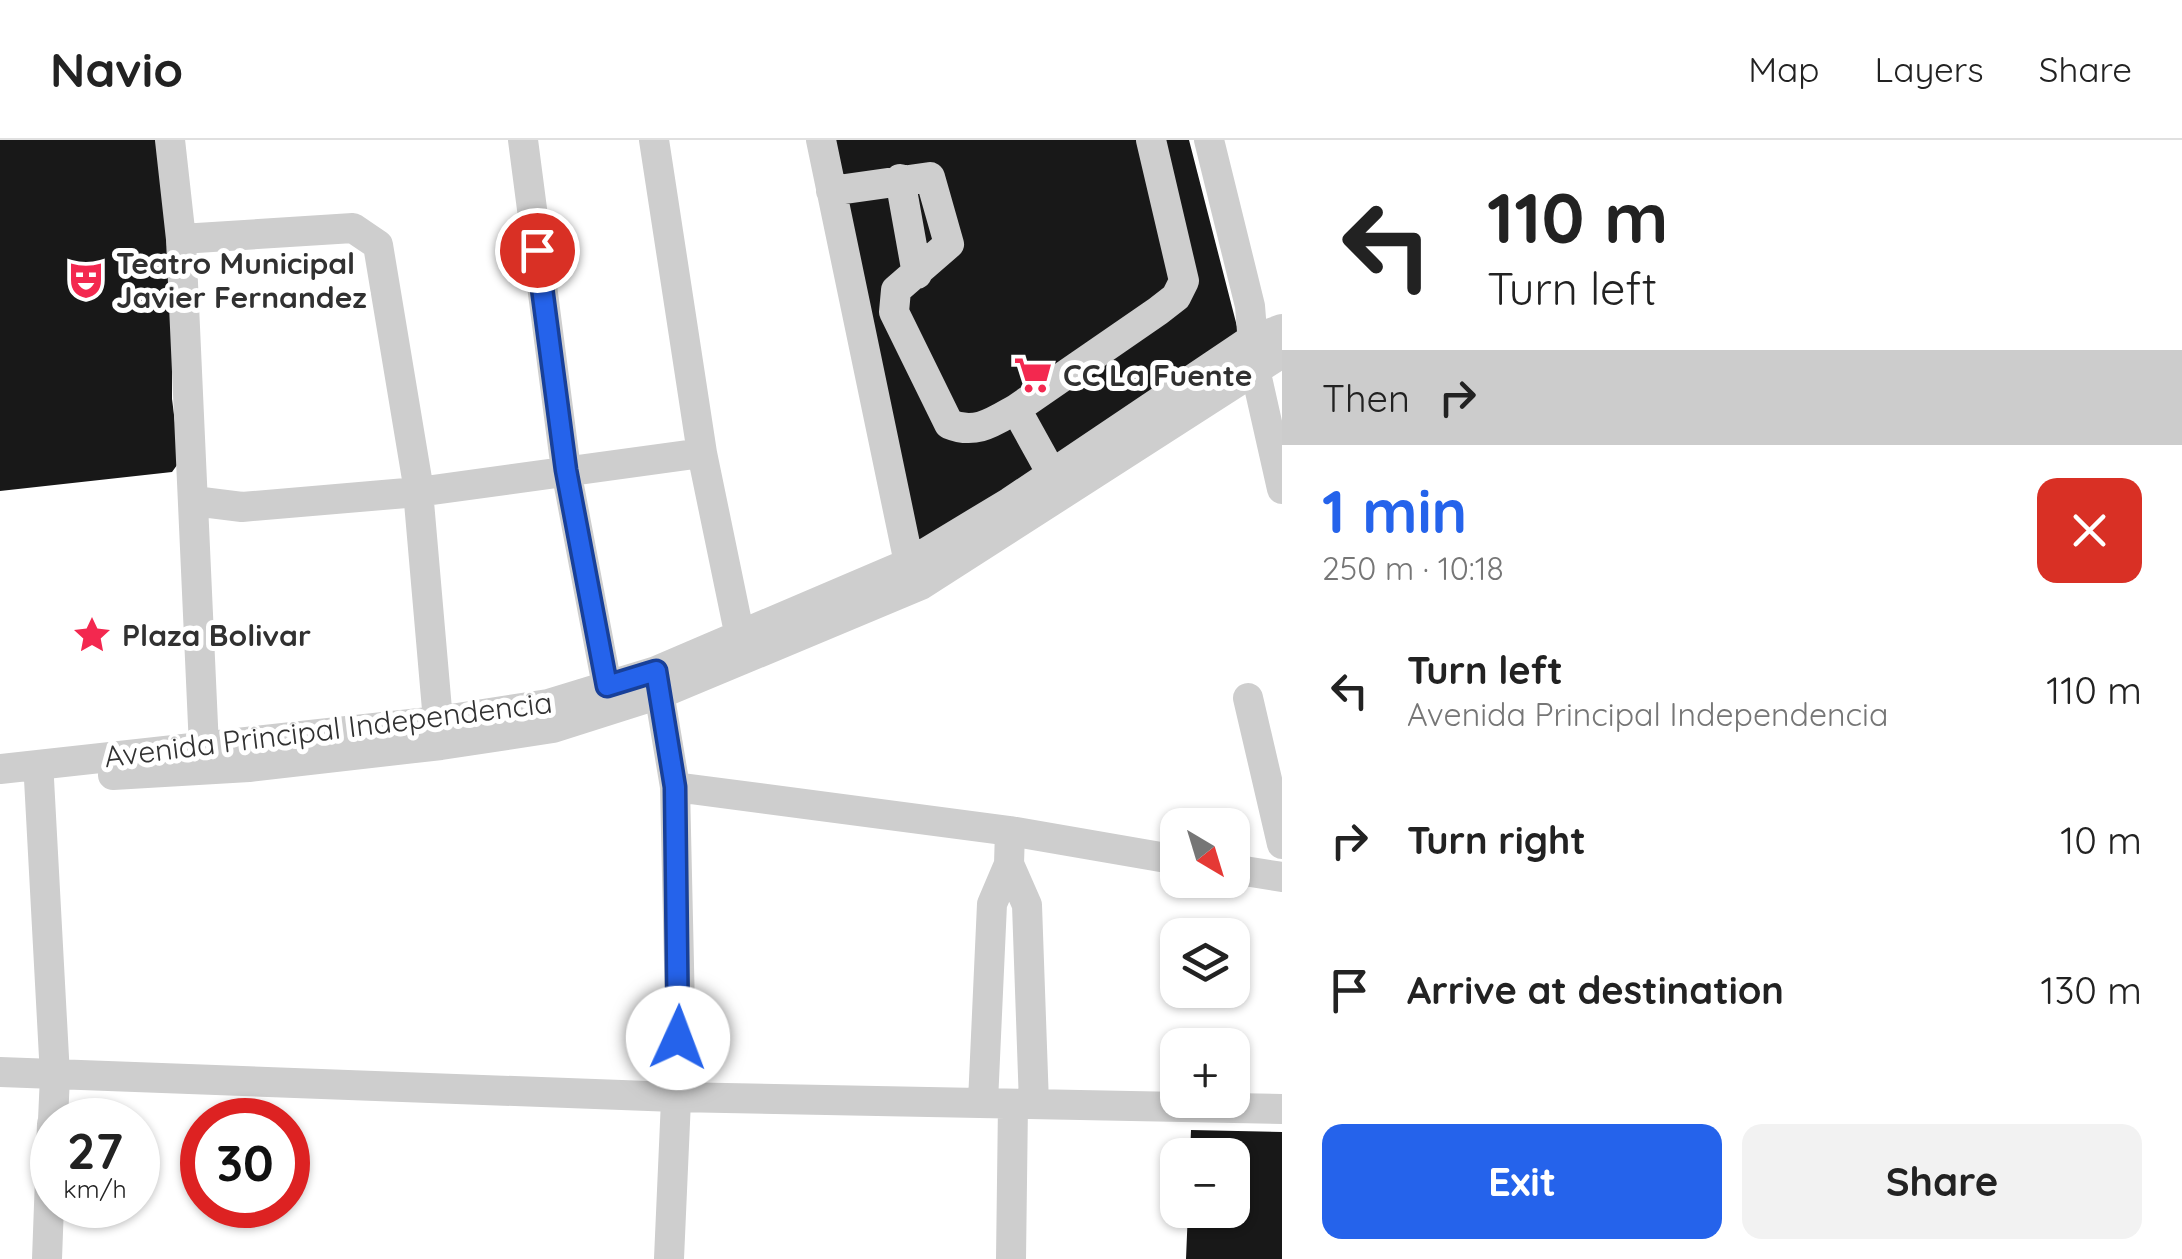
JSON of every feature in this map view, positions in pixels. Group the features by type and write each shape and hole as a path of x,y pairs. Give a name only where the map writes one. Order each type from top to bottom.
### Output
{"street":[{"path":"170,140 181,239 204,747"},
{"path":"522,140 566,470 607,686"},
{"path":"654,140 702,454 740,637"},
{"path":"820,140 910,563"},
{"path":"831,191 900,179 916,274 896,290 894,312 949,424 962,430 983,428 1176,297 1184,281 1151,140"},
{"path":"1209,140 1250,306 1272,348 1282,489"},
{"path":"181,239 352,228 378,245 418,492 438,721"},
{"name":"Avenida Principal Independencia","path":"0,769 438,721 548,704 607,686 658,683 740,637 910,563 1052,474 1272,348"},
{"name":"Avenida Principal Independencia","path":"0,783 249,768 553,728 658,683 920,585 1272,348"},
{"path":"1016,409 1052,474"},
{"path":"194,501 242,508 418,492 702,454"},
{"path":"658,683 675,787 680,1009 669,1259"},
{"path":"1248,698 1282,844"},
{"path":"38,779 54,1098"},
{"path":"675,787 1010,832 1160,857"},
{"path":"1010,832 1009,864 992,904 986,1060 1010,1103"},
{"path":"1009,864 1027,905 1032,1061 1010,1103 1011,1259"},
{"path":"1250,872 1282,878"},
{"path":"986,1060 1032,1061"},
{"path":"0,1072 675,1096 1282,1109"},
{"path":"47,1259 48,1228"}],"building":[{"name":"Teatro Municipal Javier Fernandez","path":"0,140 160,140 172,323 172,399 180,461 172,472 0,491"},
{"name":"CC La Fuente","path":"830,140 1189,140 1240,338 915,549"},
{"path":"1191,1130 1282,1132 1282,1259 1186,1259 1187,1228 1250,1228 1250,1138 1191,1138"}],"place":[{"name":"Teatro Municipal Javier Fernandez","path":"86,280"},
{"name":"CC La Fuente","path":"1033,375"},
{"name":"Plaza Bolivar","path":"92,635"}],"route":[{"path":"537,250 566,470 607,686 656,671 675,787 678,1038"}]}
